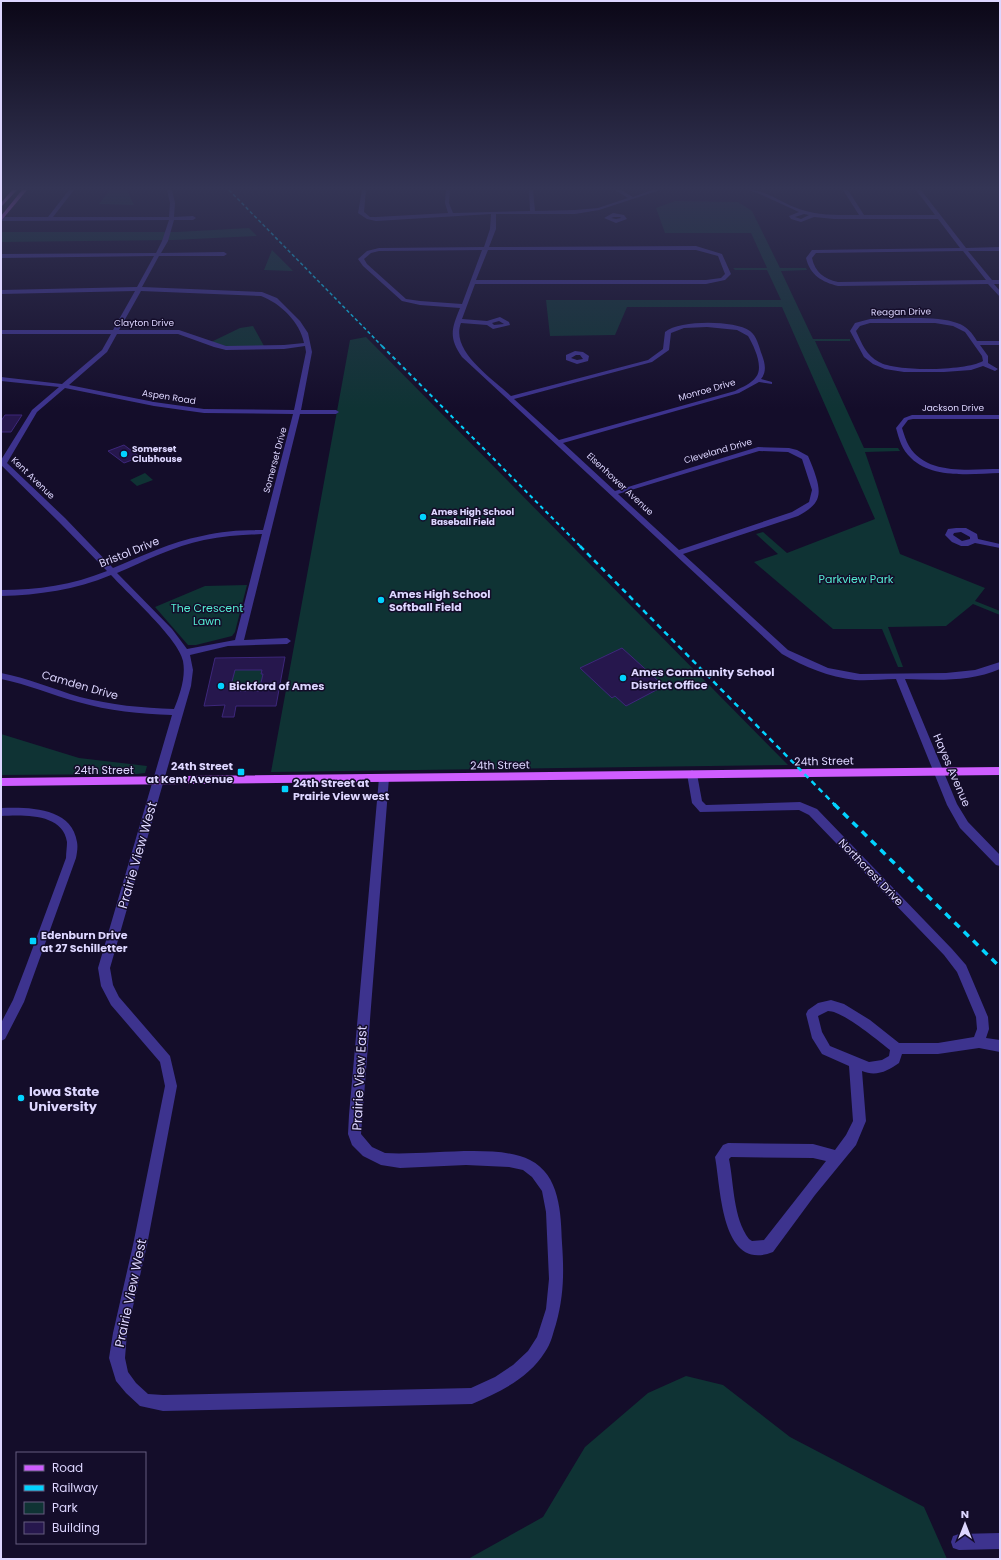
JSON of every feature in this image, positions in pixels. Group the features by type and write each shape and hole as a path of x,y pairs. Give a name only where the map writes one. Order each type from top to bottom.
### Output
{"main road":[{"name":"24th Street","path":"1,782 1000,771"}],"street":[{"name":"Kent Avenue","path":"153,263 105,351 34,411 2,463 113,570 170,631 184,653 188,662 186,688 177,712 159,781"},
{"path":"363,263 400,298 408,302 464,306"},
{"name":"Eisenhower Avenue","path":"481,263 455,334 459,348 464,356 615,493 786,652 817,668 852,676 961,675 982,671 1000,665"},
{"path":"723,279 728,274 724,263"},
{"path":"811,263 816,273 829,284 1000,282"},
{"path":"975,263 1000,295"},
{"path":"474,282 706,282 723,279 732,282"},
{"path":"1,292 138,289"},
{"name":"Somerset Drive","path":"138,289 251,293 270,296 286,307 306,333 309,352 297,412 265,532 239,642"},
{"path":"849,320 859,324"},
{"path":"459,321 489,323"},
{"name":"Reagan Drive","path":"877,321 958,322 968,330 986,359 984,364 967,369 904,369 882,366 865,355 853,331 859,324 877,321"},
{"path":"663,325 673,329 690,326 744,327 752,336 762,362 762,375 758,380 770,383"},
{"path":"509,398 591,368 650,361 658,357 666,350 668,342 666,336 673,329"},
{"name":"Clayton Drive","path":"1,332 179,332 216,346 226,348 308,344"},
{"path":"977,343 1000,343"},
{"path":"984,364 995,369"},
{"path":"875,370 882,366"},
{"name":"Aspen Road","path":"1,379 28,380 65,385 152,404 204,411 336,412"},
{"name":"Monroe Drive","path":"559,442 736,392 758,380"},
{"path":"898,416 906,419 899,428 900,435 913,458 927,469 951,471 1000,471"},
{"name":"Jackson Drive","path":"906,419 920,417 1000,417"},
{"name":"Cleveland Drive","path":"615,493 758,449 791,447 808,462 816,487 815,500 811,504 795,514 678,553"},
{"name":"Bristol Drive","path":"1,594 27,593 64,588 92,579 164,550 198,539 228,534 265,532"},
{"path":"974,540 1000,546"},
{"path":"184,653 209,646 239,642 287,641"},
{"name":"Camden Drive","path":"1,676 30,683 107,707 137,711 177,712"},
{"name":"Hayes Avenue","path":"899,676 952,805 964,825 1000,862"},
{"name":"Northcrest Drive","path":"692,774 697,803 704,809 800,806 813,812 948,952 962,969 982,1016 983,1029 979,1042"},
{"name":"Prairie View East","path":"384,778 354,1115 355,1136 365,1150 384,1160 498,1160 518,1162 536,1171 545,1183 552,1200 556,1288"},
{"name":"Prairie View West","path":"159,781 104,968 107,986 115,1001 166,1060 171,1086 140,1245 120,1333 117,1358 121,1376 145,1401 163,1403 472,1396 503,1381 526,1365 540,1347 553,1313 556,1288"},
{"path":"1,812 22,811 41,813 56,819 66,828 73,847 71,858 32,966 18,1002 1,1035"},
{"path":"896,1048 895,1059 884,1066 869,1068 855,1064 826,1050 816,1034 812,1014 821,1007 834,1006 846,1012 896,1048 924,1051 953,1048 979,1042 1000,1046"},
{"path":"838,1157 813,1151 728,1150 722,1157 734,1230 744,1244 754,1248 768,1247 810,1190 838,1157 852,1140 860,1121 855,1064"},
{"path":"959,1542 1000,1541"}],"green space":[{"path":"267,263 285,263 293,271 264,270"},
{"name":"Parkview Park","path":"765,263 777,263 780,268 806,268 807,270 781,271 813,339 850,339 850,341 815,341 864,448 898,448 900,451 865,452 900,554 985,588 975,601 1000,611 1000,615 973,604 946,626 888,627 903,667 898,667 882,629 833,629 754,562 778,554 756,534 763,532 787,553 875,519 782,307 627,307 615,335 550,336 546,300 781,300 767,270 735,270 733,268 767,268"},
{"path":"253,326 264,346 225,346 211,342 240,328"},
{"path":"366,337 788,765 271,772 350,340"},
{"path":"145,473 153,480 137,486 130,480"},
{"name":"The Crescent Lawn","path":"247,585 235,632 232,636 196,645 188,645 155,607 205,586"},
{"path":"231,670 262,670 261,674 263,674 259,691 240,691 240,689 230,689 232,682 228,682"},
{"path":"1,734 79,758 147,766 145,773 137,774 1,775"},
{"path":"686,1376 723,1385 790,1437 924,1507 947,1559 468,1559 543,1517 585,1447 648,1393"}],"building":[{"path":"5,415 22,415 11,432 1,432 1,421"},
{"name":"Somerset Clubhouse","path":"124,445 140,457 124,463 108,451"},
{"name":"Ames Community School District Office","path":"622,648 664,686 626,706 615,696 612,698 580,668"},
{"name":"Bickford of Ames","path":"285,657 276,706 236,706 234,717 222,717 225,705 204,706 215,658","holes":["235,670 262,670 261,674 263,674 259,691 240,691 241,689 230,689"]}],"railway":[{"path":"300,263 383,347"},
{"path":"382,346 581,547"},
{"path":"580,546 834,804"},
{"path":"834,804 1000,967"}],"place":[{"name":"Somerset Clubhouse","path":"124,454"},
{"name":"Ames High School Baseball Field","path":"423,517"},
{"name":"Ames High School Softball Field","path":"381,600"},
{"name":"Ames Community School District Office","path":"623,678"},
{"name":"Bickford of Ames","path":"221,686"},
{"name":"24th Street at Kent Avenue","path":"241,772"},
{"name":"24th Street at Prairie View west","path":"285,789"},
{"name":"Edenburn Drive at 27 Schilletter","path":"33,941"},
{"name":"Iowa State University","path":"21,1098"}]}
